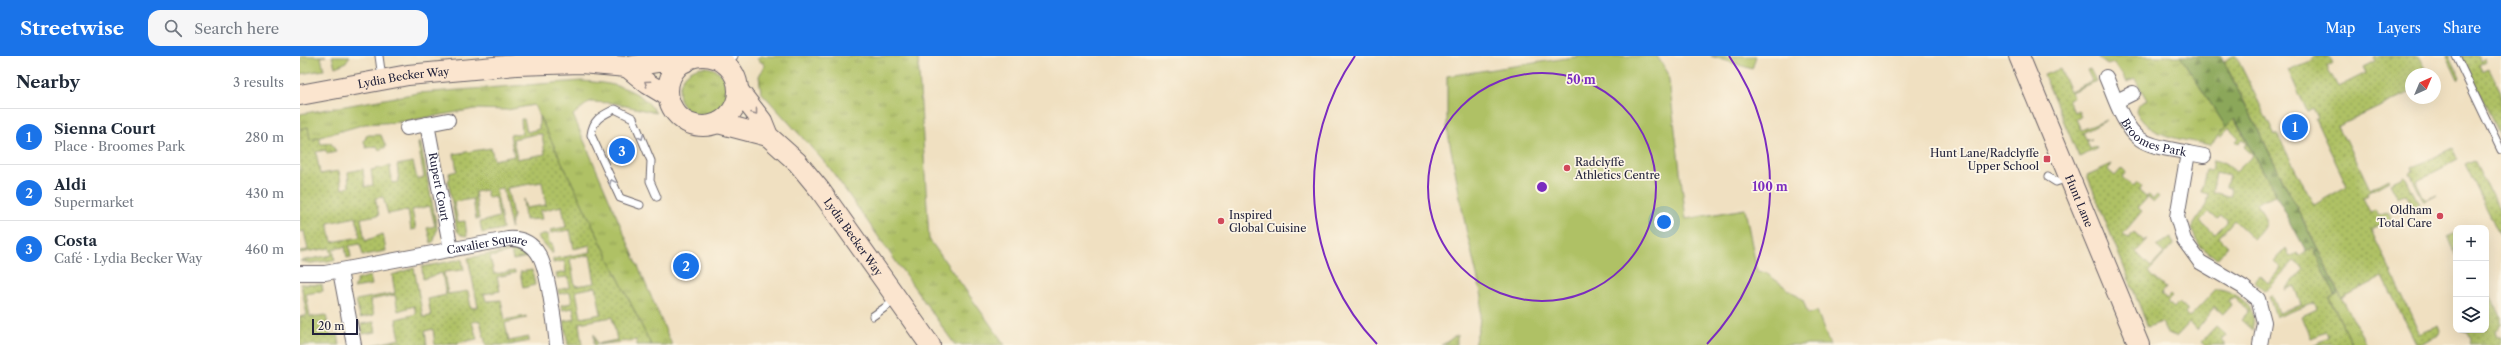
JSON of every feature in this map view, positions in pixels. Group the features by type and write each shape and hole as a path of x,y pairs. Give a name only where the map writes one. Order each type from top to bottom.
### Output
{"street":[{"path":"706,56 730,60 737,81 738,90 733,110 718,123 704,127 687,122 674,111 668,96 671,77 685,62 695,57 706,56"},
{"name":"Hunt Lane","path":"2020,56 2139,345"},
{"name":"Lydia Becker Way","path":"300,96 408,75 516,65 596,63 627,67 658,62 685,62"},
{"path":"627,67 648,84 668,96"},
{"name":"Broomes Park","path":"2106,77 2126,120 2141,140 2188,153 2177,217 2184,240 2200,262 2243,287 2258,299 2264,322 2260,345"},
{"name":"Lydia Becker Way","path":"738,90 762,121 768,136 797,162 820,190 930,345"},
{"name":"Broomes Park","path":"2117,101 2133,94"},
{"path":"407,128 448,120"},
{"name":"Lydia Becker Way","path":"718,123 768,136"},
{"name":"Rupert Court","path":"427,124 451,250"},
{"path":"2188,153 2204,156"},
{"name":"Cavalier Square","path":"300,273 315,275 510,239 523,240 532,246 542,260 557,345"},
{"path":"340,271 354,345"}],"lane":[{"path":"379,56 382,80"},
{"path":"2456,56 2501,150"},
{"path":"640,204 620,198 592,135 592,128 598,117 615,109 633,118 651,161 650,181 657,197"},
{"path":"2048,177 2058,182 2070,177"},
{"path":"873,316 897,299"}],"green space":[{"path":"304,56 326,56 321,57 324,70 300,74 300,58"},
{"path":"332,56 350,56 345,63 335,67"},
{"path":"760,56 918,56 929,239 1005,345 955,345 829,167 761,92 759,76 765,65 757,59"},
{"name":"Radclyffe Athletics Centre","path":"1581,56 1657,56 1668,73 1686,219 1745,209 1757,271 1766,273 1803,300 1808,314 1817,311 1830,345 1474,345 1479,327 1482,297 1466,229 1447,128 1447,76"},
{"path":"1711,56 1756,56 1752,69"},
{"path":"2100,56 2180,56 2226,127 2210,145 2178,139 2149,127 2136,111 2138,105 2147,100 2135,79 2127,82 2114,63 2107,65 2099,59"},
{"path":"2180,56 2221,56 2339,293 2335,295 2312,247 2306,251 2235,118 2226,127"},
{"path":"2236,56 2275,135 2277,134 2314,205 2347,186 2315,119 2318,118 2313,108 2307,111 2288,70 2311,61 2316,56 2329,56 2333,63 2327,67 2338,87 2366,73 2363,67 2375,61 2373,57 2375,56 2419,56 2426,68 2405,68 2405,95 2337,127 2344,140 2346,139 2370,189 2388,179 2389,181 2367,193 2368,195 2363,198 2370,212 2375,210 2379,216 2388,212 2392,219 2371,230 2420,334 2438,326 2440,331 2439,335 2417,345 2383,277 2342,298 2224,61"},
{"path":"2447,56 2450,56 2460,77 2458,79"},
{"path":"2461,56 2477,56 2480,61 2485,58 2486,61 2479,65 2482,71 2489,68 2501,92 2501,137"},
{"path":"704,67 718,71 725,78 729,92 725,106 718,113 704,117 690,113 683,106 679,92 683,78 690,71"},
{"path":"2060,69 2070,91 2092,81 2087,70 2090,69 2096,81 2071,92 2073,97 2068,99 2074,112 2078,110 2081,117 2076,119 2081,130 2107,120 2083,133 2086,140 2092,139 2087,141 2090,149 2096,147 2097,149 2079,157 2044,75"},
{"path":"581,81 603,83 623,88 641,97 656,113 613,103 589,102 573,115 672,345 651,345 534,105 507,110 475,109 401,122 365,124 310,140 308,127 300,129 300,114 418,93"},
{"path":"539,116 651,345 637,345 636,340 594,345 594,334 597,344 617,340 612,317 579,323 582,345 568,345 564,321 575,319 573,308 562,310 561,305 572,303 570,292 559,294 558,290 570,287 568,277 557,278 556,274 566,272 564,261 553,263 553,259 591,252 590,245 574,249 570,230 551,233 550,230 566,227 562,206 540,211 542,219 525,220 523,199 526,208 546,205 542,182 507,188 513,215 511,228 503,188 496,189 503,229 482,233 480,222 499,217 495,197 488,198 486,190 475,192 479,219 476,219 473,199 454,202 458,222 465,221 467,236 461,235 457,231 448,180 450,179 449,173 457,171 454,154 491,148 494,160 514,156 510,135 522,133 521,119 524,119 527,132 539,129","holes":["542,134 545,154 517,159 513,139","590,255 595,283 575,286 570,259","596,287 601,314 581,318 576,291"]},
{"path":"2234,118 2276,195 2257,202 2264,218 2265,225 2254,239 2234,220 2219,237 2228,246 2217,259 2200,246 2191,229 2206,205 2208,194 2201,192 2206,170 2211,171 2213,160 2225,163 2236,172 2253,155 2244,147 2247,144 2243,140 2239,144 2236,141 2239,138 2229,128 2220,138 2218,136","holes":["2216,173 2229,176 2226,187 2231,188 2232,195 2228,196 2212,192","2209,212 2217,219 2221,216 2227,219 2227,222 2215,234 2200,221"]},
{"path":"308,127 310,140 319,138 321,144 331,143 336,152 327,154 326,150 316,152 320,174 339,171 342,189 349,187 348,172 363,169 365,187 373,185 371,170 390,166 392,183 399,182 397,165 413,162 417,179 424,177 418,144 420,141 437,228 434,241 431,243 427,228 435,226 430,206 412,210 416,229 411,230 408,210 388,214 383,197 375,198 379,215 361,218 365,241 383,234 386,251 363,255 360,244 349,246 351,257 347,258 345,247 333,249 335,260 311,263 300,261 332,255 330,248 300,253 300,251 308,250 304,231 300,232 300,129","holes":["356,217 360,237 332,242 328,223"]},
{"path":"367,135 381,135 386,147 379,150 377,146 366,148 364,141"},
{"path":"2452,148 2458,160 2416,181 2425,200 2437,195 2424,202 2410,173 2413,171 2412,168"},
{"path":"2474,160 2501,214 2501,238 2465,164"},
{"path":"2112,164 2108,170 2115,176 2122,168 2126,172 2122,177 2133,187 2137,182 2142,187 2139,191 2146,197 2149,195 2153,199 2157,195 2159,197 2154,202 2148,197 2138,208 2142,211 2122,235 2129,238 2134,232 2144,241 2148,239 2136,252 2151,267 2164,253 2156,246 2171,237 2173,245 2148,272 2166,288 2161,294 2167,299 2170,295 2172,297 2167,302 2174,308 2179,302 2188,310 2185,314 2189,318 2216,289 2221,289 2238,296 2251,309 2253,314 2252,330 2241,320 2249,311 2234,297 2228,300 2231,305 2223,314 2215,307 2197,330 2189,323 2176,337 2167,334 2162,322 2148,327 2087,175"},
{"path":"2405,176 2419,204 2413,208 2406,194 2398,198 2390,183"},
{"path":"548,234 549,244 552,244 553,253 551,253 537,236"},
{"path":"2453,234 2453,249 2447,237"},
{"path":"2312,247 2335,295 2329,298 2352,345 2313,345 2329,338 2327,332 2311,338 2302,316 2317,309 2315,303 2276,317 2269,296 2272,295 2279,313 2301,305 2294,286 2285,290 2304,269 2294,261 2268,288 2264,290 2254,281 2260,275 2268,283 2281,268 2274,261 2286,248 2290,257 2297,253 2299,256"},
{"path":"515,250 528,257 513,260 511,252 490,257 494,274 515,271 515,273 497,277 500,291 484,294 486,301 501,300 505,320 526,316 526,318 505,323 509,341 529,337 529,341 509,345 486,345 480,321 472,322 477,339 457,343 458,345 455,343 435,345 433,329 425,331 427,345 402,345 401,342 372,345 400,339 396,319 416,314 414,306 398,311 395,295 370,300 374,315 360,318 356,300 395,293 392,275 414,268 423,317 431,316 428,299 446,295 442,273 423,279 422,267 462,259 464,270 444,272 448,294 468,291 471,308 478,307 468,258"},
{"path":"532,270 535,285 523,288 520,272"},
{"path":"370,276 372,285 354,288 357,280"},
{"path":"301,284 322,285 323,291 306,294 310,317 326,315 330,335 338,334 340,345 300,345 300,317 307,315"},
{"path":"2339,293 2367,345 2352,345 2329,297"},
{"path":"2489,293 2501,317 2501,325 2495,332 2497,337 2501,337 2501,345 2470,345 2471,340 2468,333 2489,333"},
{"path":"374,322 376,332 363,334 361,324"},
{"path":"2216,326 2226,335 2221,341 2226,345 2206,345 2202,341"},
{"path":"1457,335 1457,345 1442,345"}],"place":[{"name":"Sienna Court","path":"2295,127"},
{"name":"Costa","path":"622,151"},
{"name":"Hunt Lane/Radclyffe Upper School","path":"2047,159"},
{"name":"Radclyffe Athletics Centre","path":"1567,168"},
{"name":"Oldham Total Care","path":"2440,216"},
{"name":"Inspired Global Cuisine","path":"1221,221"},
{"name":"Aldi","path":"686,266"}]}
